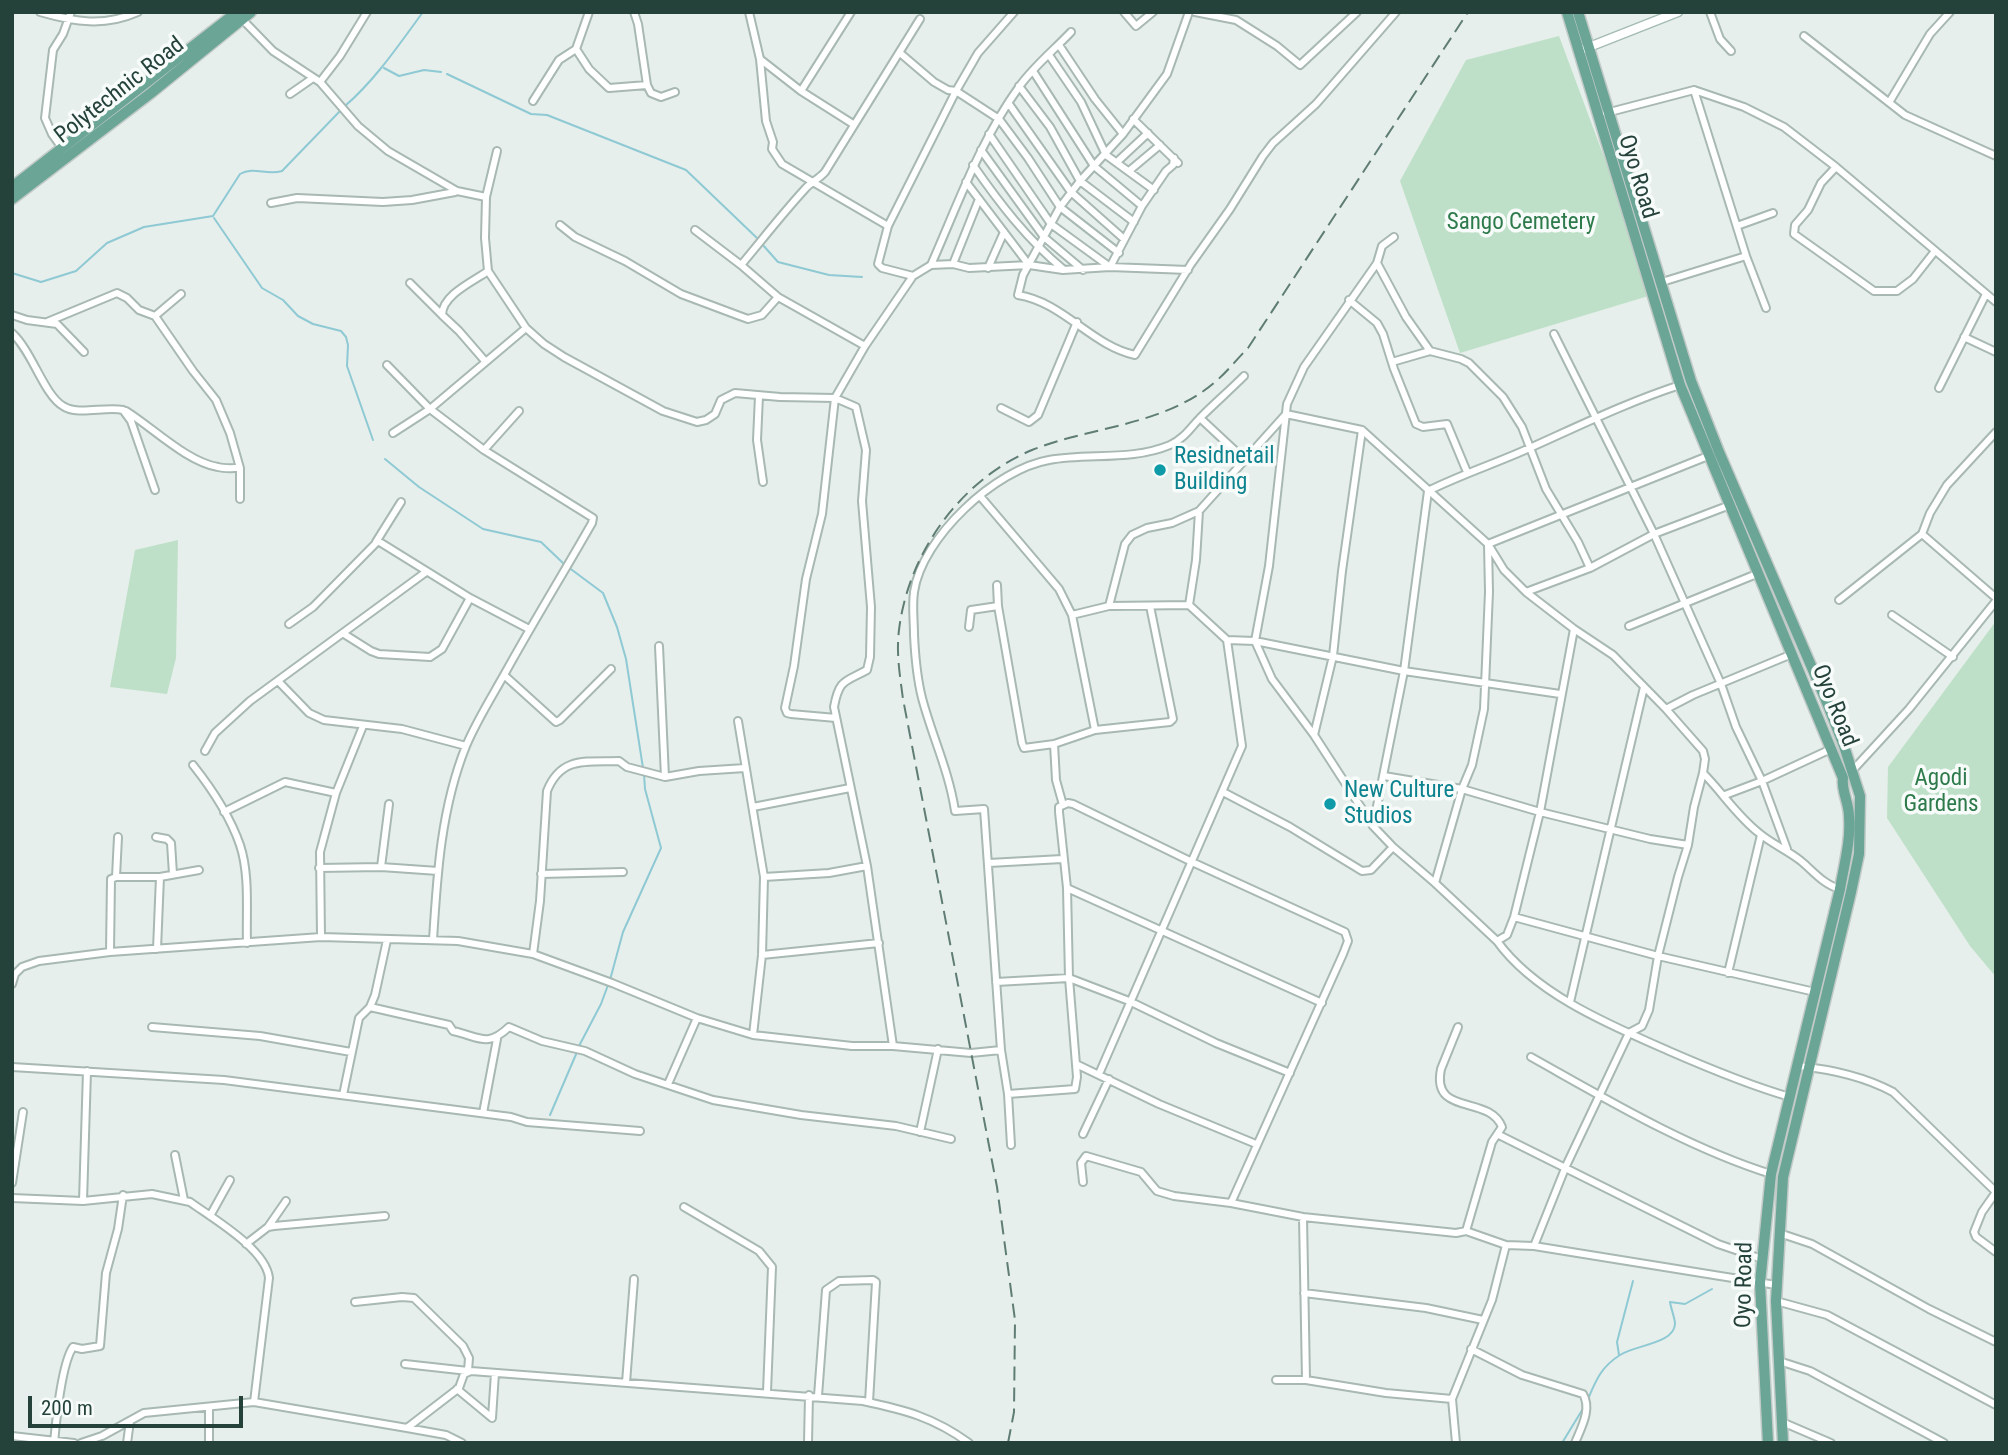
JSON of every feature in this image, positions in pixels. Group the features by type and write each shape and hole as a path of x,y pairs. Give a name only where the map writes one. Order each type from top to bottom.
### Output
{"main road":[{"name":"Polytechnic Road","path":"12,187 238,15 251,12"},
{"name":"Oyo Road","path":"1567,12 1610,111 1691,381 1833,717 1860,796 1859,853 1835,962 1803,1066 1790,1097 1771,1174 1760,1283 1768,1443"},
{"name":"Oyo Road","path":"1578,12 1583,49 1598,115 1680,384 1843,778 1842,784 1848,804 1848,844 1815,992 1783,1177 1776,1285 1783,1443"},
{"path":"1583,49 1678,12"},
{"name":"Polytechnic Road","path":"12,199 151,93 238,15"},
{"path":"1769,597 1779,593"}],"street":[{"path":"40,12 70,16 93,23 120,20 138,12"},
{"path":"320,82 340,57 367,12"},
{"path":"533,101 559,60 576,49 589,12"},
{"path":"634,12 647,85 651,93 656,96 675,92"},
{"path":"750,12 760,59 766,121 773,142 772,149 782,164 888,226"},
{"path":"801,91 851,12"},
{"path":"913,276 882,268 878,264 888,226 978,53 1014,12"},
{"path":"1124,12 1138,26 1153,12"},
{"path":"1189,12 1167,74 1123,134 1060,207 1023,275 1018,295 1039,300 1077,322 1116,350 1135,355 1273,143 1316,104 1396,12"},
{"path":"1195,12 1236,20 1278,46 1293,62 1300,65 1357,12"},
{"path":"1236,20 1238,12"},
{"path":"1710,12 1720,39 1731,51"},
{"path":"1890,101 1930,34 1950,12"},
{"path":"238,15 273,51 320,82 358,126 388,151 457,191"},
{"path":"62,148 45,118 53,50 70,16"},
{"path":"741,265 812,181 825,172 919,19"},
{"path":"931,265 989,134 1019,86 1071,32"},
{"path":"1804,36 1905,115 1996,156"},
{"path":"1059,46 1123,134"},
{"path":"576,49 589,69 609,89 647,85"},
{"path":"900,53 934,82 948,90 956,91 999,119 1060,207 1119,253"},
{"path":"1049,55 1081,102 1106,155 1154,190"},
{"path":"760,59 801,91 853,124"},
{"path":"1033,71 1094,166 1142,206"},
{"path":"290,94 313,78"},
{"path":"1019,86 1050,127 1080,181 1134,222"},
{"path":"1694,90 1746,256 1766,308"},
{"path":"1598,115 1694,90 1720,97 1784,127 1836,167 1996,302"},
{"path":"1009,104 1071,192 1124,239"},
{"path":"1111,267 1142,206 1176,160 1133,119"},
{"path":"1117,162 1148,133"},
{"path":"989,134 1051,224 1111,267"},
{"path":"1129,170 1160,145"},
{"path":"981,150 1044,237 1083,270"},
{"path":"497,151 486,197 485,238 488,271 526,328 564,357 663,411 697,422 715,414 722,400 730,394 835,398 856,407 866,450 862,511 871,607 869,667 864,672 852,675 838,691 834,707 867,866 893,1046"},
{"path":"974,165 1002,206 1038,248 1063,270"},
{"path":"1836,167 1821,183 1808,210 1795,225 1794,234 1874,292 1897,291 1913,279 1935,251"},
{"path":"966,182 1029,265"},
{"path":"271,203 298,198 383,202 412,200 457,191 486,197"},
{"path":"953,264 979,199"},
{"path":"1737,226 1773,213"},
{"path":"560,225 575,237 625,261 681,294 748,319 762,315 778,297"},
{"path":"695,230 778,297 865,346"},
{"path":"988,268 1004,232"},
{"path":"1395,237 1382,247 1377,263 1349,300 1294,386 1287,404 1269,566 1255,641 1272,678 1314,735 1373,826 1392,848 1435,883 1523,970 1570,1002 1629,1033 1715,1071 1790,1097"},
{"path":"1661,282 1746,256"},
{"path":"1377,263 1406,317 1430,351"},
{"path":"836,718 790,714 785,708 794,666 806,579 822,514 835,398 865,346 913,276 931,265 953,264 969,268 1029,265 1063,270 1111,267 1188,270"},
{"path":"442,315 442,309 449,298 488,271"},
{"path":"410,283 460,331 485,360"},
{"path":"47,322 117,293 127,298 139,310 155,316 216,400 230,433 240,468 240,499"},
{"path":"155,316 181,294"},
{"path":"1939,388 1986,294"},
{"path":"1349,300 1377,323 1416,424 1423,427 1447,424 1466,472"},
{"path":"12,315 63,328 84,352"},
{"path":"1001,408 1029,422 1038,415 1077,322"},
{"path":"393,433 430,409 526,328"},
{"path":"12,333 20,340 51,393 63,407 85,411 107,408 123,410 168,443 194,457 215,467 240,468"},
{"path":"1554,334 1654,534 1721,684 1736,727 1762,781 1787,849"},
{"path":"1964,337 1996,352"},
{"path":"1392,362 1430,351 1461,359 1497,388 1515,413 1546,489 1578,542 1590,568"},
{"path":"387,365 430,409 484,450 593,518 593,523 503,675 467,746 445,819 433,940"},
{"path":"1011,1145 1008,1094 1001,1050 984,809 955,811 941,751 922,697 916,665 914,591 921,570 934,546 953,522 980,496 1017,470 1047,460 1145,452 1168,446 1184,436 1244,376"},
{"path":"1428,491 1466,472 1530,448 1596,416 1680,384"},
{"path":"759,396 757,440 763,482"},
{"path":"123,410 131,421 155,490"},
{"path":"484,450 519,411"},
{"path":"1286,414 1362,430 1488,544 1504,570 1526,592 1613,655 1666,709 1705,755 1688,845 1658,956 1649,1010 1642,1027 1629,1033 1566,1166 1534,1246"},
{"path":"1109,606 1125,544 1132,535 1147,528 1172,523 1199,511 1286,414"},
{"path":"1200,418 1245,460"},
{"path":"1314,735 1333,656 1345,543 1362,430"},
{"path":"1839,600 1922,534 1930,513 1947,485 1996,432"},
{"path":"1488,544 1708,456"},
{"path":"1373,826 1404,671 1428,491"},
{"path":"980,496 1059,589 1072,615 1095,730"},
{"path":"289,624 324,596 376,542 401,502"},
{"path":"1526,592 1590,568 1654,534 1730,505"},
{"path":"1189,605 1196,560 1199,511"},
{"path":"1842,784 1953,657 1996,600 1922,534"},
{"path":"376,542 379,541 470,598 529,629"},
{"path":"1435,883 1478,739 1486,685 1488,544"},
{"path":"205,751 223,724 250,701 426,572"},
{"path":"1629,626 1759,573"},
{"path":"997,585 998,606 1024,748 1054,744 1095,730 1170,722 1173,719 1150,606"},
{"path":"344,634 371,652 430,657 442,649 470,598"},
{"path":"1072,615 1109,606 1189,605 1227,640 1242,740 1239,757 1098,1074"},
{"path":"969,627 971,610 998,606"},
{"path":"1892,615 1953,657"},
{"path":"1497,942 1507,935 1514,917 1540,811 1574,629"},
{"path":"1227,640 1255,641 1404,671 1560,694"},
{"path":"659,646 665,777"},
{"path":"1666,709 1792,654"},
{"path":"503,675 556,722 611,669"},
{"path":"279,682 309,713 324,720 402,729 467,746"},
{"path":"1570,1002 1644,687"},
{"path":"738,721 764,877 762,954 753,1035"},
{"path":"321,937 319,868 322,841 336,793 363,726"},
{"path":"1054,744 1056,780 1063,805"},
{"path":"1725,795 1831,749"},
{"path":"533,954 540,901 547,791 552,777 566,765 583,762 619,761 627,767 665,777 699,771 745,768"},
{"path":"193,765 212,788 240,846 245,875 247,943"},
{"path":"1703,773 1725,795 1736,812 1761,835 1787,849 1825,883 1840,889"},
{"path":"1384,776 1462,789 1612,829 1688,845"},
{"path":"224,812 285,782 336,793"},
{"path":"753,807 850,788"},
{"path":"1223,792 1290,827 1362,871 1371,870 1392,848"},
{"path":"1008,1094 1075,1089 1067,888 1059,812 1059,807 1068,803 1345,932 1348,942 1231,1203"},
{"path":"381,867 389,804"},
{"path":"1728,973 1761,835"},
{"path":"116,877 118,837"},
{"path":"156,838 167,839 171,843 173,874"},
{"path":"989,863 1062,859"},
{"path":"764,877 829,873 867,866"},
{"path":"319,868 381,867 438,871"},
{"path":"110,952 111,879 160,877 199,870"},
{"path":"541,874 623,872"},
{"path":"157,949 160,877"},
{"path":"1067,888 1322,1003"},
{"path":"1514,917 1585,938 1815,992"},
{"path":"12,984 15,974 22,967 39,961 110,952 321,937 458,941 533,954 612,982 697,1018 753,1035 803,1042 971,1053 1001,1050"},
{"path":"344,1095 359,1018 370,1007 375,995 387,940"},
{"path":"762,954 879,943"},
{"path":"996,982 1069,978 1129,1001 1216,1043 1290,1073"},
{"path":"370,1007 449,1024 453,1031 489,1041 497,1039 509,1027 542,1041 585,1051 635,1074 713,1100 896,1126 951,1139"},
{"path":"668,1084 697,1018"},
{"path":"152,1027 248,1035 351,1052"},
{"path":"1458,1027 1441,1069 1441,1089 1452,1100 1492,1112 1502,1127 1492,1142 1466,1231"},
{"path":"483,1113 497,1039"},
{"path":"920,1132 938,1049"},
{"path":"1531,1057 1600,1096 1725,1159 1771,1174"},
{"path":"1076,1064 1159,1104 1256,1144"},
{"path":"1803,1066 1881,1085 1893,1092 1996,1192 1982,1212 1974,1232 1976,1237 1996,1252"},
{"path":"12,1068 224,1080 511,1116 527,1122 640,1131"},
{"path":"83,1200 87,1071"},
{"path":"1083,1134 1109,1079"},
{"path":"12,1183 23,1112"},
{"path":"1499,1135 1566,1166 1718,1244 1762,1259"},
{"path":"175,1155 184,1200"},
{"path":"1083,1182 1081,1163 1086,1156 1142,1172 1157,1191 1174,1196 1231,1203 1303,1217 1456,1233 1466,1231 1506,1245 1534,1246 1776,1285"},
{"path":"209,1216 230,1180"},
{"path":"12,1198 83,1200 152,1194 184,1200 246,1244 260,1257 268,1269 269,1278 254,1402"},
{"path":"54,1442 60,1393 69,1353 73,1347 82,1349 100,1346 106,1273 118,1229 123,1195"},
{"path":"246,1244 268,1227 286,1201"},
{"path":"684,1207 759,1251 772,1267 767,1392"},
{"path":"268,1227 385,1216"},
{"path":"1303,1217 1306,1380"},
{"path":"1779,1233 1812,1244 1929,1309 1996,1342"},
{"path":"1456,1443 1452,1399 1492,1300 1506,1245"},
{"path":"626,1383 635,1279"},
{"path":"818,1396 826,1290 839,1281 873,1280 876,1282 869,1402"},
{"path":"1304,1293 1426,1308 1483,1320"},
{"path":"355,1302 414,1298 463,1346 469,1357 468,1371 457,1389 407,1428"},
{"path":"1776,1301 1828,1315 1996,1405"},
{"path":"1471,1349 1522,1375 1583,1394 1587,1404 1576,1443"},
{"path":"1779,1361 1810,1371 1944,1443"},
{"path":"405,1364 869,1402 938,1422 969,1443"},
{"path":"457,1389 492,1418 495,1373"},
{"path":"1276,1380 1306,1380 1386,1393 1452,1399"},
{"path":"808,1443 809,1395"},
{"path":"81,1443 102,1436 144,1413 254,1402 407,1428 446,1436 462,1443"},
{"path":"209,1406 209,1443"},
{"path":"127,1443 130,1421"},
{"path":"1782,1422 1831,1443"},
{"path":"12,1436 74,1443"}],"green space":[{"name":"Sango Cemetery","path":"1559,36 1655,294 1460,353 1400,181 1466,60"},
{"path":"178,540 176,658 167,694 110,687 135,550"},
{"name":"Agodi Gardens","path":"1996,621 1996,977 1970,946 1887,818 1888,767"}],"waterway":[{"path":"345,106 377,73 423,12"},
{"path":"384,68 399,76 424,70 441,72"},
{"path":"447,74 531,114 547,115 686,170 758,239"},
{"path":"12,273 41,282 76,271 107,243 144,227 213,216 240,174 250,171 282,171 341,110"},
{"path":"214,218 262,288 283,300 298,316 313,324 341,331 346,337 347,366 373,440"},
{"path":"762,244 778,262 829,275 862,277"},
{"path":"385,459 419,487 483,529 541,542 564,564 603,593 626,659 643,768"},
{"path":"610,980 623,932 661,848 645,789 644,774"},
{"path":"579,1046 608,985"},
{"path":"550,1115 577,1052"},
{"path":"1619,1355 1617,1342 1633,1281"},
{"path":"1588,1399 1608,1364 1620,1355 1661,1340 1673,1331 1675,1322 1670,1302 1685,1304 1712,1289"},
{"path":"1562,1443 1584,1407"}],"railway":[{"path":"1008,1443 1014,1412 1015,1320 997,1187 903,699 899,664 899,630 913,574 942,523 961,500 982,480 1006,463 1055,442 1151,417 1173,408 1195,397 1228,370 1248,348 1468,12"}],"place":[{"name":"Residnetail Building","path":"1160,470"},
{"name":"New Culture Studios","path":"1330,804"}]}
